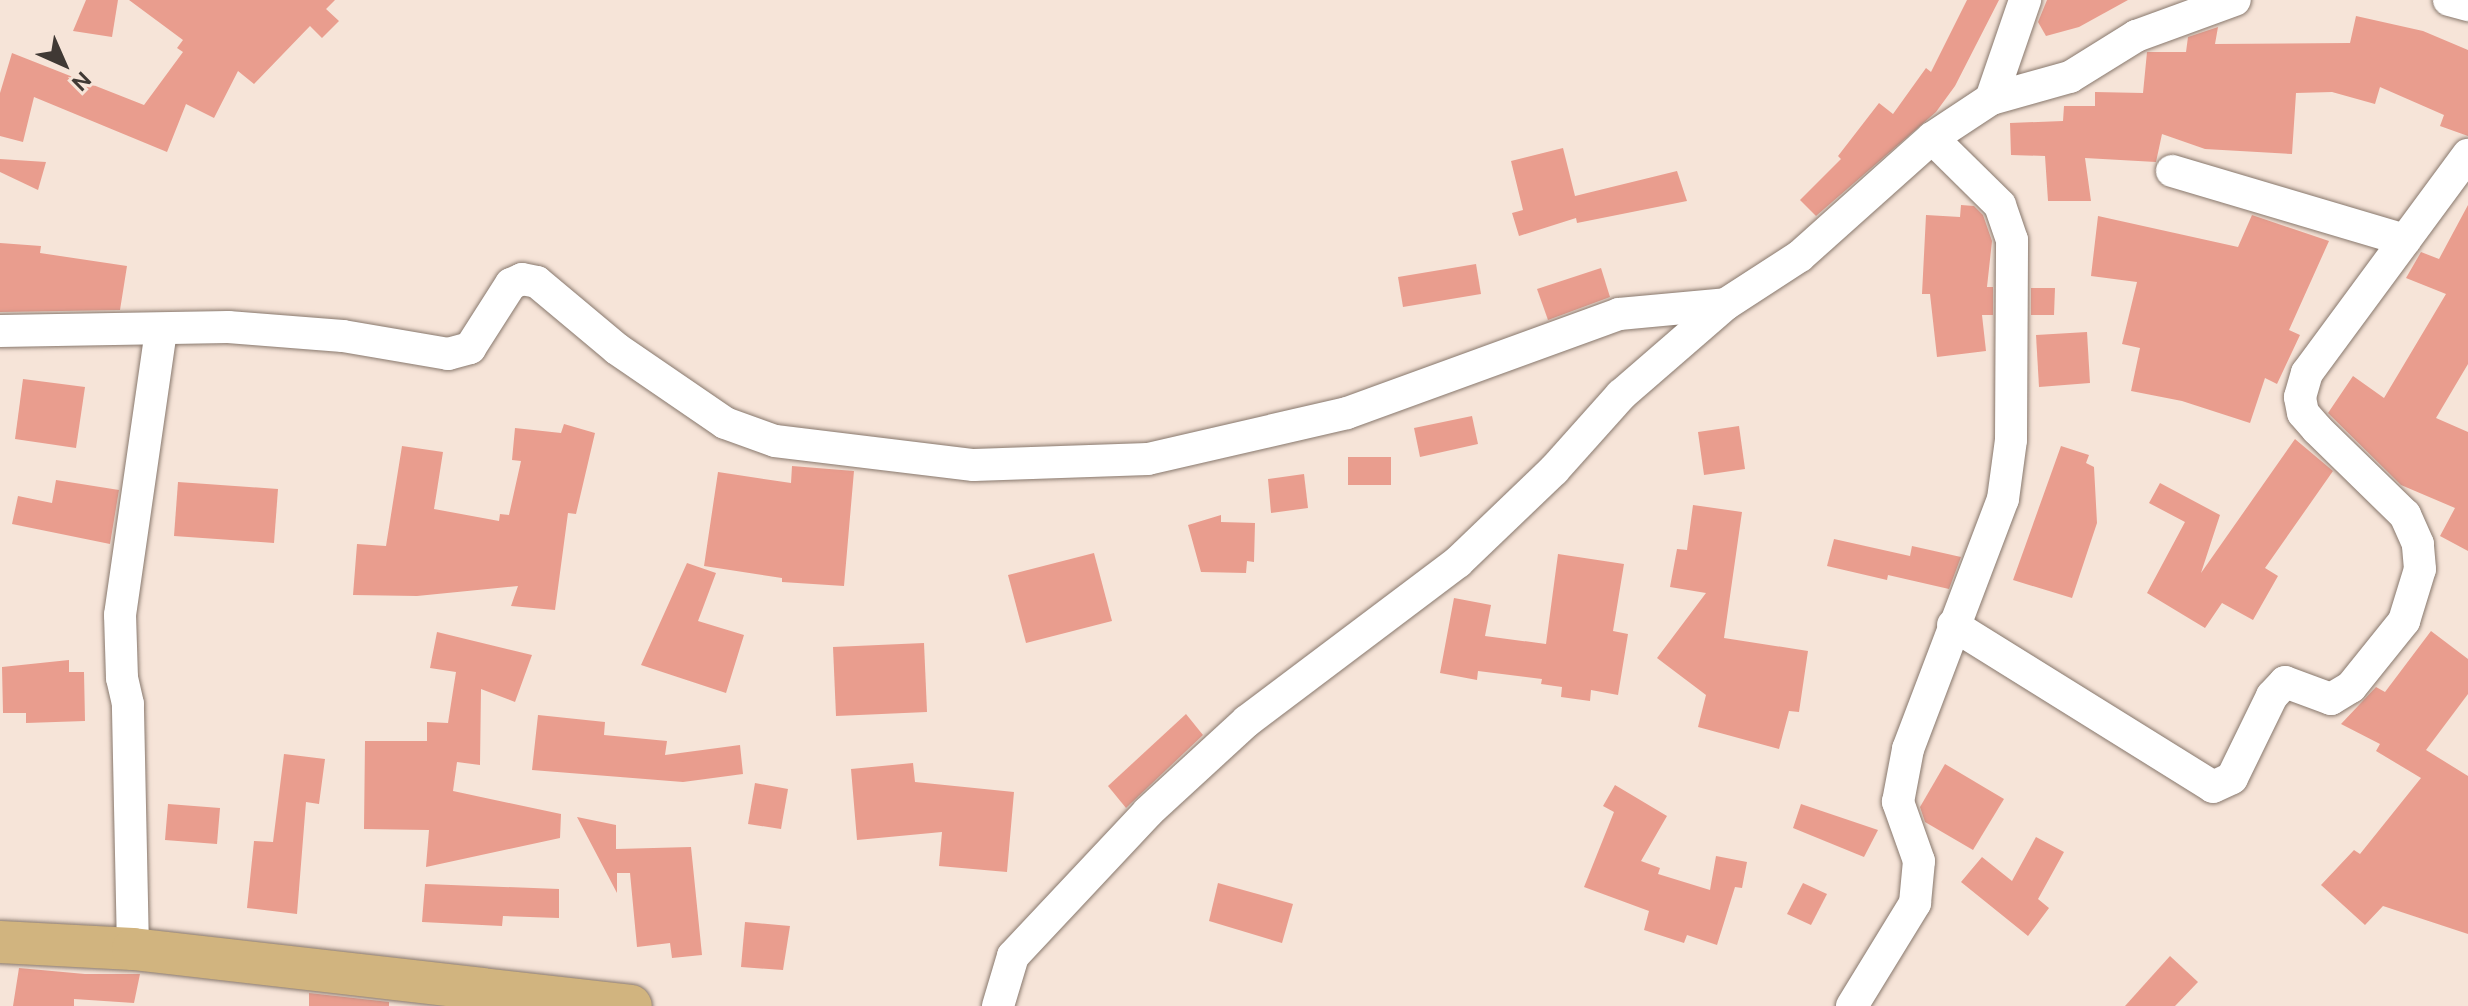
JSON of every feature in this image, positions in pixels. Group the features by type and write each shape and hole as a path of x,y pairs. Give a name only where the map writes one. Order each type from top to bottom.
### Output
{"main road":[{"path":"0,942 133,949 631,1006"}],"street":[{"path":"1991,99 2025,0"},
{"path":"998,1006 1013,956 1148,812 1247,721 1458,562 1554,470 1621,395 1726,304 1800,256 1932,138 1991,99 2070,77 2136,36 2235,0"},
{"path":"2449,0 2468,5"},
{"path":"1852,1006 1915,903 1919,861 1898,802 1908,749 2003,499 2011,440 2012,240 2000,205 1932,138"},
{"path":"1953,625 2213,787 2232,778 2272,696 2285,682 2322,697 2339,697 2404,621 2420,569 2418,544 2405,515 2317,429 2303,413 2300,397 2307,373 2468,155"},
{"path":"2172,171 2405,240"},
{"path":"0,331 161,329 343,336 448,354 470,348 511,284 522,279 537,282 617,349 725,423 775,441 974,465 1148,459 1222,445 1347,413 1619,314 1726,304"},
{"path":"133,949 128,704 119,642 161,329"}],"building":[{"path":"86,0 118,0 112,37 73,31"},
{"path":"129,0 335,0 326,9 339,21 322,38 310,26 254,84 238,71 214,118 186,104 167,152 34,97 23,142 0,136 0,93 12,53 144,105 183,52 177,48 183,40"},
{"path":"1967,0 1999,0 1955,86 1936,112 1816,216 1800,200 1841,159 1838,156 1879,103 1893,114 1926,68 1931,72"},
{"path":"2047,0 2128,0 2079,27 2046,36 2038,22"},
{"path":"2356,16 2423,31 2468,50 2468,136 2440,126 2444,115 2380,87 2375,104 2332,92 2296,93 2292,154 2205,149 2162,134 2156,162 2085,158 2091,201 2048,201 2045,156 2011,155 2010,123 2063,121 2064,106 2095,106 2095,92 2143,93 2147,52 2186,52 2188,37 2218,27 2215,44 2350,43"},
{"path":"1563,148 1575,196 1677,171 1687,201 1577,223 1576,218 1519,236 1512,213 1523,210 1511,161"},
{"path":"0,159 46,162 38,190 0,172"},
{"path":"1961,205 1974,206 1983,215 1992,241 1987,287 1993,287 1993,315 1982,315 1986,351 1937,357 1930,294 1922,294 1926,215 1960,217"},
{"path":"2468,205 2468,364 2436,418 2468,432 2468,551 2440,536 2455,508 2401,485 2328,413 2353,376 2384,398 2446,294 2406,278 2421,252 2439,259"},
{"path":"2252,215 2329,241 2289,330 2300,335 2277,384 2265,378 2250,423 2182,401 2131,391 2140,348 2122,344 2137,282 2091,276 2098,216 2238,247"},
{"path":"0,243 41,246 40,253 127,266 120,310 0,312"},
{"path":"1476,264 1481,294 1403,307 1398,277"},
{"path":"1601,268 1610,297 1548,320 1537,289"},
{"path":"2031,288 2055,288 2054,315 2031,315"},
{"path":"2087,332 2090,383 2039,387 2036,335"},
{"path":"23,379 85,387 76,448 15,439"},
{"path":"1472,416 1478,444 1420,457 1414,428"},
{"path":"564,424 595,433 576,514 568,513 555,610 511,606 518,586 417,596 353,595 357,544 386,546 402,446 443,452 434,509 499,521 500,514 509,515 521,461 512,460 515,428 561,433"},
{"path":"1739,426 1745,469 1704,475 1698,432"},
{"path":"2295,439 2333,471 2265,568 2278,576 2253,620 2222,603 2205,628 2147,593 2185,522 2149,503 2160,483 2220,515 2201,573"},
{"path":"2061,446 2089,455 2086,463 2094,467 2097,523 2072,598 2013,580"},
{"path":"1348,457 1391,457 1391,485 1348,485"},
{"path":"792,466 854,471 844,586 782,582 782,578 704,566 718,472 791,483"},
{"path":"1304,474 1308,508 1271,513 1268,479"},
{"path":"56,480 119,490 110,544 12,524 18,496 52,503"},
{"path":"178,482 278,489 274,543 174,536"},
{"path":"1693,505 1742,512 1724,638 1808,651 1799,712 1789,711 1779,749 1698,727 1706,695 1657,658 1706,593 1670,587 1677,549 1687,550"},
{"path":"1221,515 1221,522 1255,523 1254,562 1247,561 1246,573 1201,572 1188,525"},
{"path":"1834,539 1910,556 1912,546 1961,557 1949,589 1888,575 1887,580 1827,566"},
{"path":"1094,553 1112,621 1026,643 1008,575"},
{"path":"1558,554 1624,564 1613,631 1628,634 1618,695 1591,690 1590,701 1561,697 1562,687 1541,684 1542,679 1478,671 1477,680 1440,673 1454,598 1491,605 1485,636 1546,644"},
{"path":"687,563 716,573 698,621 744,635 726,693 641,665"},
{"path":"2431,631 2468,659 2468,694 2426,750 2468,776 2468,934 2383,906 2365,925 2321,885 2354,850 2360,854 2421,778 2376,751 2380,744 2341,724 2376,687 2385,692"},
{"path":"437,632 532,655 515,702 481,689 480,765 457,762 453,791 561,814 560,838 426,867 429,830 364,829 365,741 427,741 427,722 448,723 456,672 430,668"},
{"path":"924,643 927,712 836,716 833,647"},
{"path":"69,660 69,672 84,672 85,721 26,723 26,713 3,713 2,667"},
{"path":"1186,714 1203,735 1126,808 1108,786"},
{"path":"538,715 605,722 604,735 667,741 665,755 740,745 743,774 683,782 532,770"},
{"path":"284,754 325,759 319,804 306,802 297,914 247,908 254,841 273,842"},
{"path":"913,763 915,782 1014,792 1007,872 939,866 942,832 857,840 851,769"},
{"path":"1945,764 2004,799 1973,850 1925,822 1920,807"},
{"path":"755,783 788,789 781,829 748,824"},
{"path":"1615,785 1667,816 1641,861 1660,868 1658,874 1710,890 1716,856 1747,862 1742,888 1735,887 1717,945 1687,935 1684,943 1644,930 1649,911 1584,887 1614,812 1603,806"},
{"path":"168,804 220,808 217,844 165,840"},
{"path":"1801,804 1878,830 1864,857 1793,828"},
{"path":"577,817 616,825 616,849 691,847 702,955 672,958 670,943 637,947 630,873 617,873 617,893"},
{"path":"2036,837 2064,852 2038,899 2049,908 2028,936 1961,882 1982,857 2012,881"},
{"path":"1218,883 1293,904 1282,943 1209,921"},
{"path":"1803,883 1827,894 1811,925 1787,914"},
{"path":"425,884 559,889 559,918 503,916 502,926 422,922"},
{"path":"745,922 790,926 783,970 741,967"},
{"path":"2170,956 2198,982 2175,1006 2125,1006"},
{"path":"19,968 85,974 140,974 134,1003 74,999 74,1006 13,1006"},
{"path":"309,993 389,1002 389,1006 309,1006"}]}
